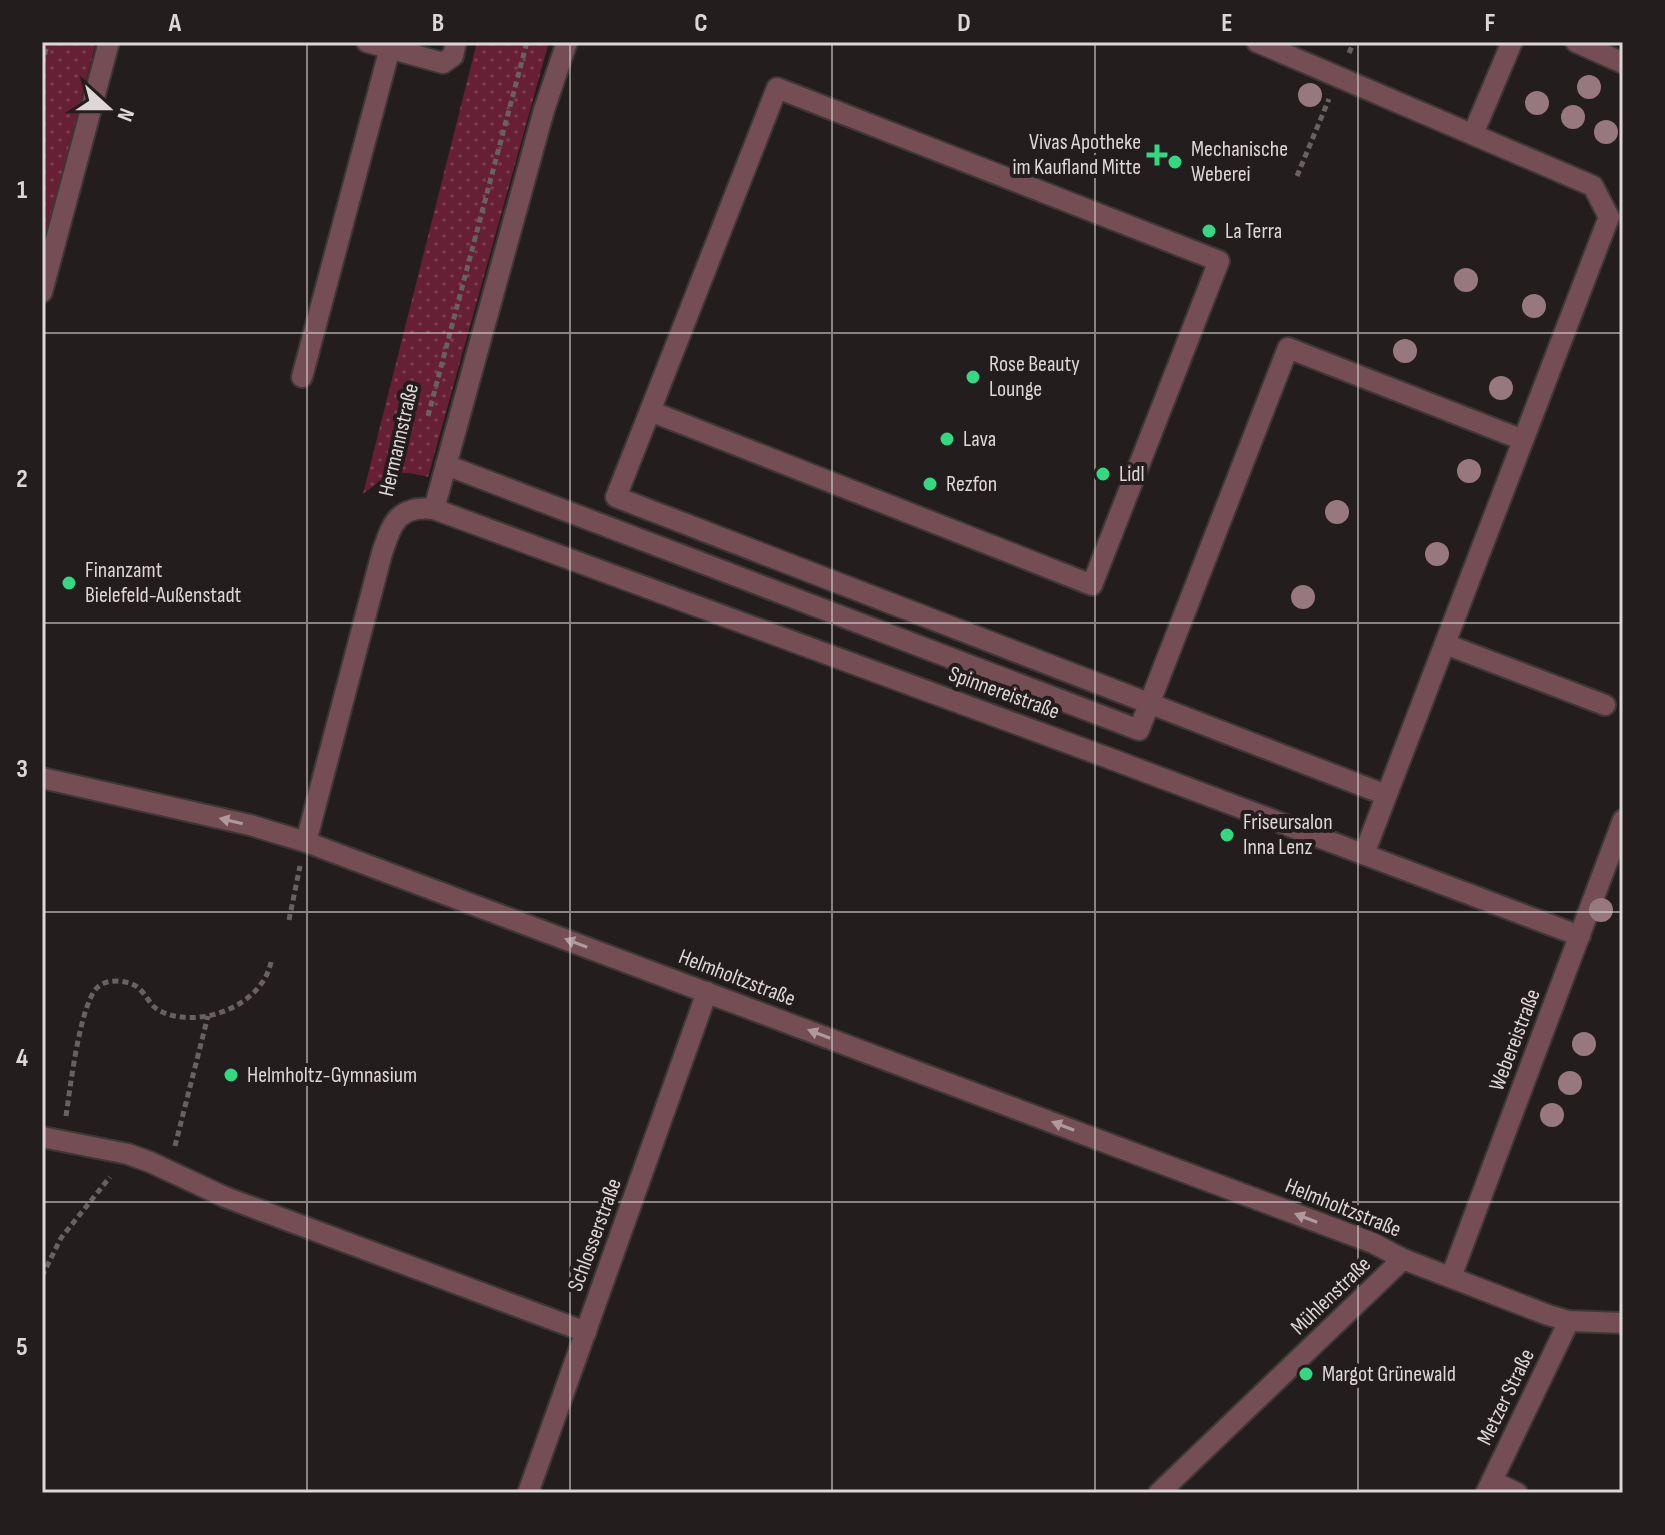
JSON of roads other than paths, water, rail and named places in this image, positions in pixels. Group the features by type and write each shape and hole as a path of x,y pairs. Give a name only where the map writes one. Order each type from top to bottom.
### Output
{"street":[{"path":"42,292 109,42"},
{"path":"367,42 443,63 453,56 456,42"},
{"path":"434,509 544,110 567,42"},
{"path":"1257,42 1593,186 1609,217 1364,854"},
{"path":"1473,134 1512,42"},
{"path":"1576,42 1623,63"},
{"path":"302,377 390,48"},
{"path":"650,411 1092,585 1219,261 777,88 616,497 1386,795"},
{"path":"446,465 1139,730 1288,348 1523,440"},
{"name":"Spinnereistraße","path":"409,510 419,507 434,509 1580,936"},
{"name":"Hermannstraße","path":"306,842 379,561 389,532 399,516 409,510"},
{"path":"1445,644 1605,705"},
{"name":"Helmholtzstraße","path":"42,778 250,825 306,842 1373,1243 1403,1259"},
{"name":"Webereistraße","path":"1451,1277 1623,820"},
{"name":"Schlosserstraße","path":"528,1493 707,992"},
{"path":"52,1139 128,1154 225,1197 586,1332"},
{"name":"Mühlenstraße","path":"1159,1493 1403,1259 1548,1315 1569,1321 1623,1323"},
{"name":"Metzer Straße","path":"1489,1487 1569,1321"},
{"path":"1489,1487 1517,1493"}],"place":[{"name":"Vivas Apotheke im Kaufland Mitte","path":"1157,155"},
{"name":"Mechanische Weberei","path":"1175,162"},
{"name":"La Terra","path":"1209,231"},
{"name":"Rose Beauty Lounge","path":"973,377"},
{"name":"Lava","path":"947,439"},
{"name":"Lidl","path":"1103,474"},
{"name":"Rezfon","path":"930,484"},
{"name":"Finanzamt Bielefeld-Außenstadt","path":"69,583"},
{"name":"Friseursalon Inna Lenz","path":"1227,835"},
{"name":"Helmholtz-Gymnasium","path":"231,1075"},
{"name":"Margot Grünewald","path":"1306,1374"}]}
